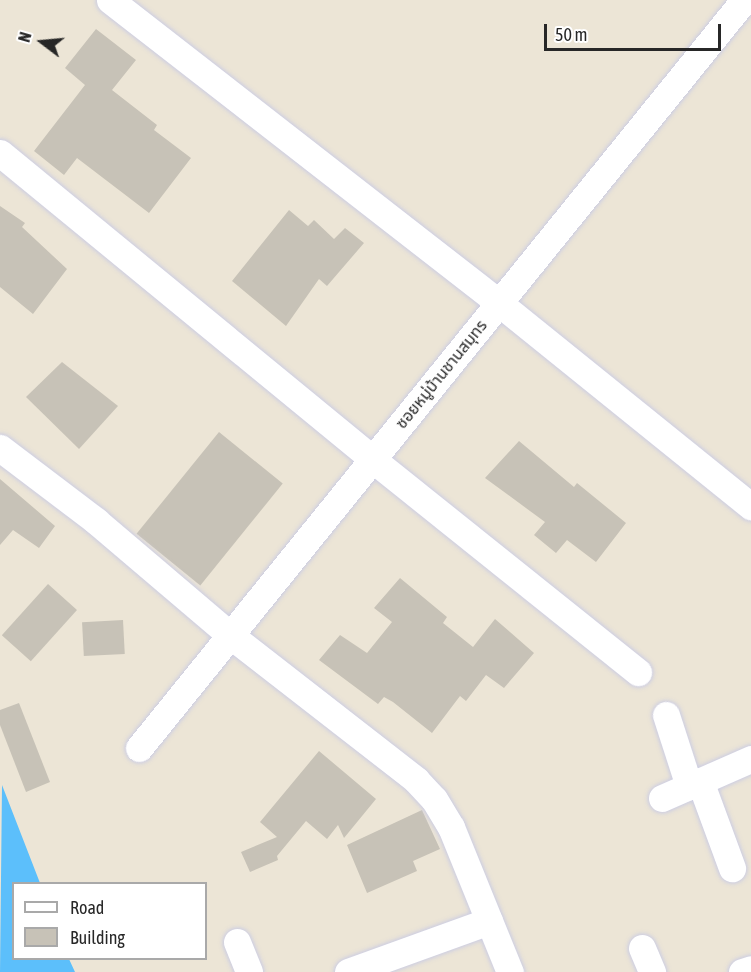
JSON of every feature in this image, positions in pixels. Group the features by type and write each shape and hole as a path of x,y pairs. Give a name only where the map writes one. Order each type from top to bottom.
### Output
{"street":[{"path":"110,0 499,303 751,506"},
{"name":"ซอยหมู่บ้านชานสมุทร","path":"139,748 744,0"},
{"path":"0,153 372,459 638,672"},
{"path":"0,448 96,521 230,635 416,780 434,799 451,827 510,972"},
{"path":"666,715 732,868"},
{"path":"662,798 751,759"},
{"path":"348,972 489,921"},
{"path":"237,942 249,972"},
{"path":"742,972 751,969"}],"water":[{"path":"2,785 40,882 12,882 12,960 69,960 75,972 0,972"}],"building":[{"path":"96,29 136,60 112,90 157,125 154,130 191,158 149,213 77,158 64,175 34,151 85,85 65,68"},
{"path":"0,206 25,223 22,227 67,269 33,314 0,287"},
{"path":"289,210 308,226 314,220 334,239 345,228 364,243 327,286 319,279 286,326 232,281"},
{"path":"62,362 118,406 79,449 26,397"},
{"path":"219,432 283,484 200,585 137,534"},
{"path":"519,441 574,487 577,483 626,523 596,562 567,540 556,553 534,535 545,522 485,478"},
{"path":"0,479 55,526 39,548 13,530 0,545"},
{"path":"400,578 447,617 443,623 473,647 495,619 534,653 504,688 486,675 466,701 460,696 432,733 384,697 378,704 319,660 340,635 367,653 392,622 374,608"},
{"path":"48,584 77,610 31,661 2,635"},
{"path":"123,620 125,654 84,656 82,622"},
{"path":"19,703 50,782 26,792 0,725 0,710"},
{"path":"319,751 376,799 344,838 338,825 327,839 306,821 277,856 278,860 250,872 241,852 277,837 260,822"},
{"path":"422,810 440,849 413,861 417,871 367,893 347,845"}]}
